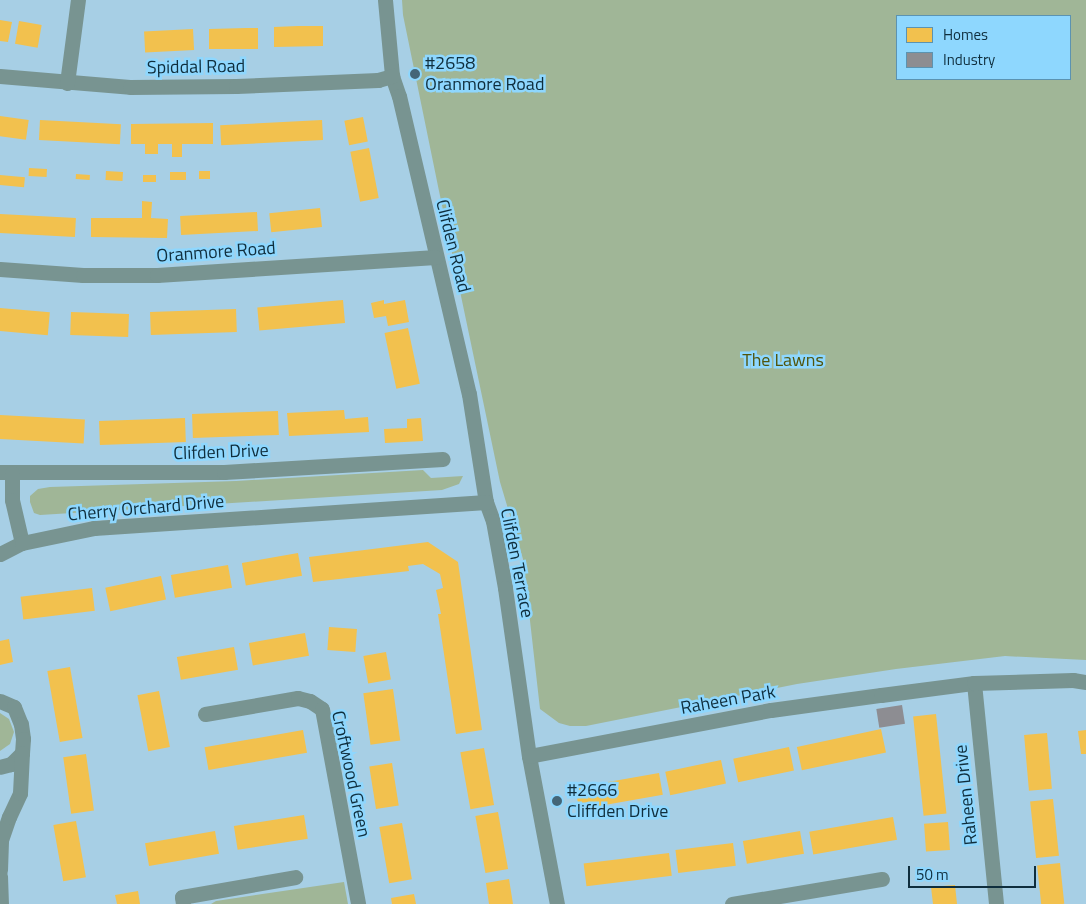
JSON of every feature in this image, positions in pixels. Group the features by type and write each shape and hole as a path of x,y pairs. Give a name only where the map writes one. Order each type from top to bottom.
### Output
{"street":[{"path":"67,83 78,0"},
{"name":"Clifden Road","path":"385,0 392,76 399,96 435,257 469,394 486,502"},
{"name":"Spiddal Road","path":"0,76 130,87 236,86 378,80 392,76"},
{"name":"Oranmore Road","path":"0,269 83,274 157,275 435,257"},
{"name":"Clifden Drive","path":"6,472 224,472 443,458"},
{"path":"6,472 22,543"},
{"name":"Clifden Terrace","path":"299,515 486,502 493,521 529,756"},
{"name":"Cherry Orchard Drive","path":"0,554 22,543 94,528 299,515"},
{"name":"Raheen Park","path":"529,756 771,710 974,683 1073,680 1086,682"},
{"name":"Raheen Drive","path":"974,683 996,904"},
{"name":"Croftwood Green","path":"205,714 298,698 310,701 322,709 358,904"},
{"path":"0,701 5,701 14,707 21,724 22,752 20,793 8,817 1,840 0,870"},
{"path":"0,767 11,764 22,752"},
{"path":"529,756 557,904"},
{"path":"0,876 1,904"},
{"path":"183,904 182,897 295,877"},
{"path":"732,904 789,899 882,879"}],"green space":[{"name":"The Lawns","path":"402,0 1086,0 1086,660 1005,656 896,669 797,684 586,726 570,726 559,723 540,709 523,559 500,482 403,15"},
{"path":"423,470 431,478 463,476 459,484 442,490 40,515 34,513 30,502 30,496 38,489 50,487 236,481"},
{"path":"0,713 9,719 14,732 10,744 0,751"},
{"path":"344,882 348,904 211,904 216,901"}],"building: Homes":[{"path":"0,20 12,22 8,42 0,41"},
{"path":"19,21 42,25 38,48 15,44"},
{"path":"323,26 323,46 274,47 274,27"},
{"path":"258,28 258,49 209,49 209,29"},
{"path":"193,29 194,50 145,53 144,32"},
{"path":"0,116 29,120 26,140 0,136"},
{"path":"363,117 368,142 349,145 344,121"},
{"path":"40,120 121,124 120,144 39,140"},
{"path":"322,120 323,140 221,145 220,125"},
{"path":"213,123 213,144 182,144 182,157 172,157 172,144 158,144 158,154 145,154 145,144 131,144 131,124"},
{"path":"369,148 379,198 360,202 350,152"},
{"path":"29,168 47,169 47,177 29,176"},
{"path":"106,171 123,172 123,181 106,180"},
{"path":"199,171 210,171 210,179 199,179"},
{"path":"170,172 186,172 186,180 170,180"},
{"path":"76,174 90,175 90,180 76,179"},
{"path":"0,175 25,177 24,187 0,185"},
{"path":"143,175 156,175 156,182 143,182"},
{"path":"142,201 152,202 151,218 168,219 167,238 91,237 91,218 142,218"},
{"path":"320,208 322,227 271,232 269,213"},
{"path":"257,212 258,231 181,235 180,216"},
{"path":"0,214 76,218 75,237 0,233"},
{"path":"343,300 345,323 259,330 257,307"},
{"path":"384,300 384,304 405,300 409,322 388,326 386,316 374,318 371,303"},
{"path":"0,308 50,312 48,335 0,331"},
{"path":"236,309 237,332 151,335 150,312"},
{"path":"71,312 129,314 128,337 70,335"},
{"path":"408,328 420,384 396,389 385,333"},
{"path":"344,410 345,419 368,417 369,432 289,436 287,413"},
{"path":"278,411 279,435 193,438 192,414"},
{"path":"0,415 85,419 84,443 0,439"},
{"path":"185,418 186,442 100,445 99,421"},
{"path":"421,418 423,441 385,443 384,429 407,428 407,419"},
{"path":"428,542 458,562 482,730 456,734 438,614 441,614 436,590 443,588 440,574 423,564 408,566 409,571 313,582 309,557"},
{"path":"298,553 302,576 246,586 242,563"},
{"path":"228,565 232,588 175,598 171,575"},
{"path":"161,576 166,599 110,611 105,588"},
{"path":"92,588 95,611 23,620 21,597"},
{"path":"329,627 357,629 355,652 327,650"},
{"path":"305,633 309,656 253,666 249,643"},
{"path":"9,639 13,662 0,665 0,641"},
{"path":"234,647 238,670 181,680 177,657"},
{"path":"386,652 391,680 368,684 363,656"},
{"path":"70,667 83,738 60,742 47,671"},
{"path":"393,689 400,740 371,745 363,693"},
{"path":"159,691 170,747 148,751 137,695"},
{"path":"936,714 946,813 924,816 913,716"},
{"path":"881,729 886,752 802,770 797,747"},
{"path":"303,730 307,753 209,770 205,747"},
{"path":"1086,730 1086,754 1081,754 1078,731"},
{"path":"1047,733 1052,789 1029,791 1024,735"},
{"path":"789,747 794,770 738,782 733,759"},
{"path":"484,748 494,805 470,809 460,752"},
{"path":"86,754 94,810 71,814 63,757"},
{"path":"721,760 726,783 670,795 665,772"},
{"path":"392,763 399,805 376,809 369,767"},
{"path":"659,773 663,795 579,809 575,788"},
{"path":"1053,799 1059,856 1036,858 1030,801"},
{"path":"498,812 508,869 485,873 475,816"},
{"path":"304,815 308,839 238,850 234,826"},
{"path":"893,817 897,840 813,854 809,832"},
{"path":"76,821 86,877 63,881 53,825"},
{"path":"948,822 950,850 926,852 924,824"},
{"path":"402,823 412,879 389,883 379,827"},
{"path":"215,831 219,854 149,866 145,843"},
{"path":"800,831 804,854 747,864 743,841"},
{"path":"733,843 736,866 678,873 675,850"},
{"path":"669,853 672,876 586,886 584,863"},
{"path":"1060,863 1064,904 1041,904 1037,865"},
{"path":"509,879 513,904 489,904 486,883"},
{"path":"955,885 957,904 933,904 931,887"},
{"path":"138,891 140,904 117,904 115,895"},
{"path":"414,894 416,904 392,904 391,898"}],"building: Industry":[{"path":"902,705 905,724 879,728 876,709"}],"place":[{"name":"#2658 Oranmore Road","path":"415,74"},
{"name":"#2666 Cliffden Drive","path":"557,801"}]}
